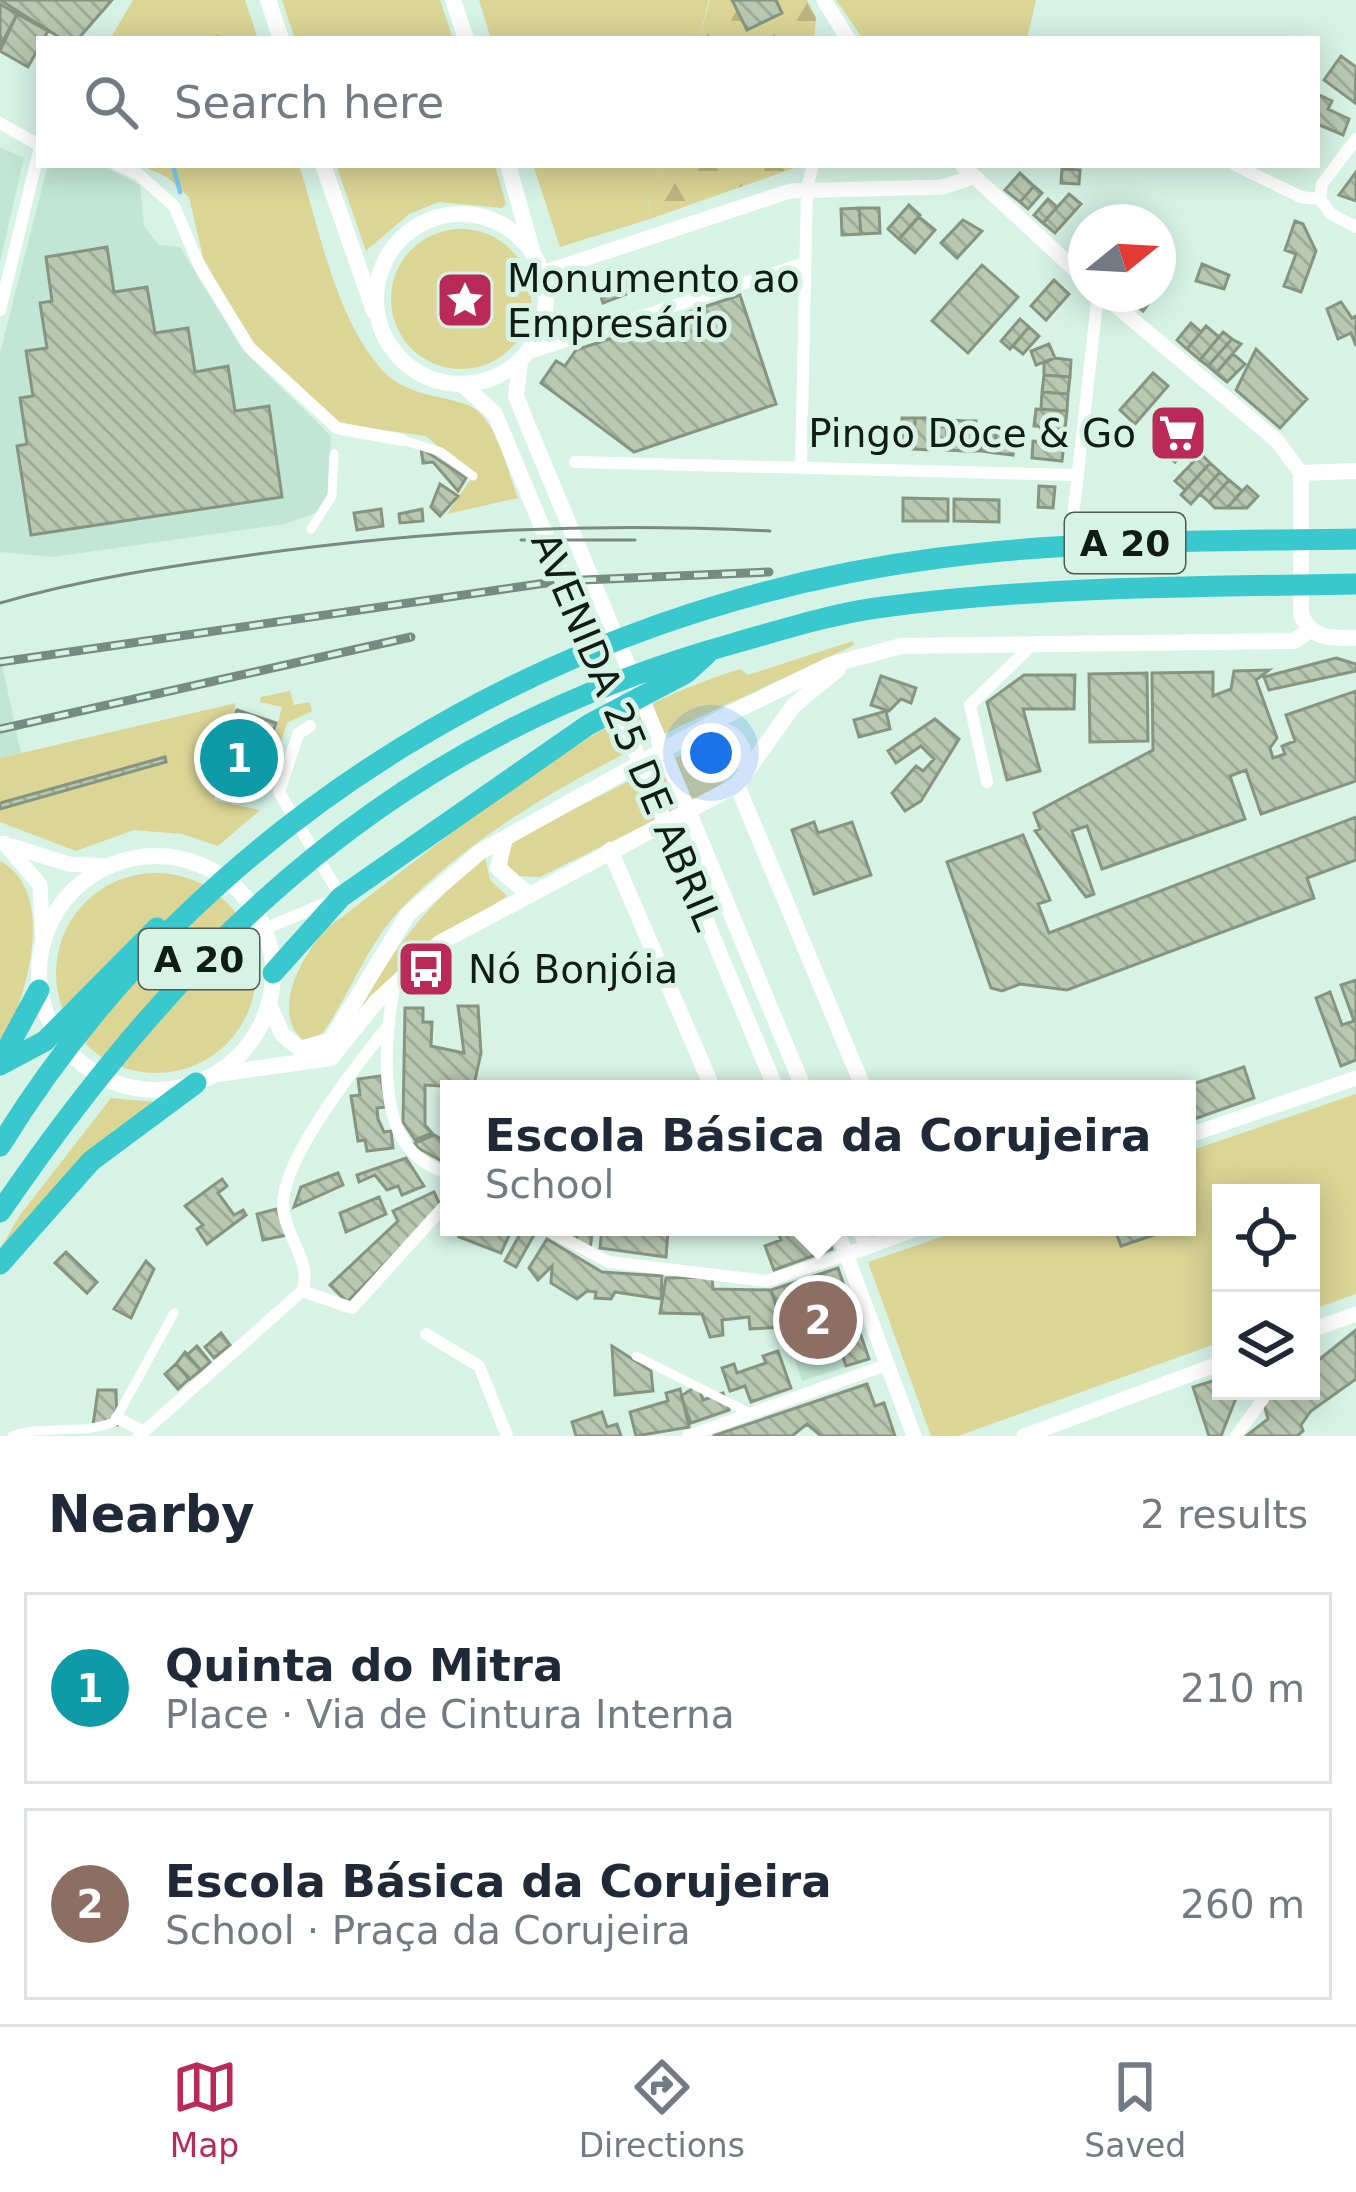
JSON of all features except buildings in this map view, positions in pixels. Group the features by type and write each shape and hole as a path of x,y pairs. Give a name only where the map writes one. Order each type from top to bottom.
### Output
{"highway":[{"name":"A 20","path":"0,1146 26,1104 201,896 311,807 422,734 607,641 734,598 936,558 1088,543 1356,539"},
{"name":"A 20","path":"0,1212 138,1025 220,936 336,839 468,752 621,679 806,624 908,605 1092,589 1356,584"},
{"path":"273,973 341,897 588,725 686,673 712,650"},
{"path":"0,1064 45,1041 151,933 201,896"},
{"path":"0,1064 39,990"},
{"path":"0,1264 91,1161 207,1078"}],"main road":[{"path":"268,0 280,36"},
{"path":"453,0 465,36"},
{"path":"323,168 387,342 419,374 463,385 484,382 523,358 543,323 542,273 509,168"},
{"path":"379,321 376,297 385,262 407,233 428,221 475,215 498,222 532,251"},
{"name":"AVENIDA 25 DE ABRIL","path":"523,358 516,396 800,1080"},
{"name":"AVENIDA 25 DE ABRIL","path":"463,385 487,403 504,436 772,1080"},
{"path":"1356,471 1301,472 1301,615 1309,631 1324,638 1356,638"},
{"path":"269,1004 282,1034 300,1049 331,1040 408,914 508,834 830,665 901,646 1294,641 1309,631"},
{"path":"207,1078 244,1051 269,1004 273,973 264,929 232,886 187,860 152,856 108,866 69,894 43,944 39,990 54,1032 78,1062 110,1082 147,1090 332,1058 395,982 441,943 741,777 794,705 847,662"},
{"path":"700,732 718,728 743,747 741,777 754,819 861,1080"},
{"path":"508,834 499,848 498,868 526,893"},
{"path":"610,850 709,1080"}],"street":[{"path":"824,0 841,36"},
{"path":"0,123 36,146"},
{"path":"1356,139 1322,184 1320,199 1331,214 1356,227"},
{"path":"0,310 36,160"},
{"path":"124,168 138,174 173,206 199,265 244,340 336,432 402,440 441,452 472,476"},
{"path":"801,466 807,188 812,168"},
{"path":"1241,168 1301,197 1320,199"},
{"path":"542,273 807,188 942,187 967,171 1068,264"},
{"path":"523,358 805,263"},
{"path":"1073,517 1098,312"},
{"path":"1122,312 1277,442 1301,472"},
{"path":"311,529 332,496 334,454"},
{"path":"575,462 1078,475"},
{"path":"986,782 970,705 1033,644"},
{"path":"264,929 341,897 279,792 298,734 310,726"},
{"path":"2,842 68,864 108,866"},
{"path":"2,842 40,885 43,944"},
{"path":"395,982 389,1025 393,1114 417,1156 440,1170"},
{"path":"117,1418 141,1434 302,1292 305,1276 285,1214 285,1194 333,1093 389,1025"},
{"path":"1196,1133 1356,1078"},
{"path":"302,1292 352,1308 440,1211"},
{"path":"559,1236 609,1262 767,1281 895,1236"},
{"path":"840,1236 914,1436"},
{"path":"862,1236 867,1246"},
{"path":"12,1436 38,1428 85,1433 117,1418 174,1312"},
{"path":"1320,1327 1356,1314"},
{"path":"426,1334 479,1366 507,1436"},
{"path":"636,1356 750,1413"},
{"path":"688,1436 889,1364"},
{"path":"1024,1436 1212,1366"},
{"path":"1236,1436 1262,1400"},
{"path":"158,1436 161,1412"}],"shaded area":[{"path":"0,147 24,158 0,262"},
{"path":"47,168 107,168 140,185 144,226 159,245 180,247 242,349 331,436 328,493 318,512 285,524 52,557 0,552 0,353"},
{"path":"0,655 21,753 0,758"},
{"path":"838,1268 869,1359 802,1381 771,1290"}],"green space":[{"path":"133,0 245,0 257,36 112,36"},
{"path":"282,0 440,0 452,36 294,36"},
{"path":"479,0 709,0 700,36 490,36"},
{"path":"710,0 807,0 816,17 814,36 700,36"},
{"path":"836,0 1036,0 1028,36 861,36"},
{"path":"147,168 300,168 331,272 366,349 394,381 473,407 481,414 499,443 518,498 447,514 472,477 426,436 341,424 246,336 203,257 189,197 167,177"},
{"path":"337,168 496,168 506,204 502,208 439,202 409,214 366,251"},
{"path":"534,168 664,168 648,199 650,219 560,247"},
{"path":"664,168 794,168 650,219 648,199"},
{"path":"461,229 488,234 511,249 526,272 531,299 526,326 511,349 488,364 461,369 434,364 411,349 396,326 391,299 396,272 411,249 434,234"},
{"path":"853,641 854,645 614,759 498,828 399,911 322,1034 304,1041 294,1029 289,1015 293,983 327,928 523,780 627,716 682,690 740,669 748,675"},
{"path":"290,691 294,705 310,702 312,711 287,723 267,787 262,785 282,707 260,702 261,697"},
{"path":"236,703 214,800 260,810 218,846 182,834 134,830 76,851 0,822 0,758"},
{"path":"717,737 732,743 740,763 717,789 540,877 516,876 508,866 508,847 516,838"},
{"path":"485,857 490,880 507,896 420,952 353,1025 409,933"},
{"path":"0,861 18,877 29,898 33,923 26,979 0,1052"},
{"path":"156,873 194,881 227,902 248,935 256,973 248,1011 227,1044 194,1065 156,1073 118,1065 85,1044 64,1011 56,973 64,935 85,902 118,881"},
{"path":"1356,1094 1356,1294 1320,1307 1320,1184 1212,1184 1212,1345 958,1436 931,1436 868,1262 944,1236 1196,1236 1196,1149"},
{"path":"111,1098 154,1102 0,1249 20,1215"}],"waterway":[{"path":"174,168 180,192"}],"tram line":[{"path":"0,603 156,569 382,539 574,528 770,531"},
{"path":"521,540 635,540"}],"railway":[{"path":"0,662 560,581 769,572"},
{"path":"0,729 411,637"}],"place":[{"name":"Monumento ao Empresário","path":"465,300"},
{"name":"Pingo Doce & Go","path":"1178,433"},
{"name":"Quinta do Mitra","path":"239,758"},
{"name":"Nó Bonjóia","path":"426,969"},
{"name":"Escola Básica da Corujeira","path":"818,1320"}]}
